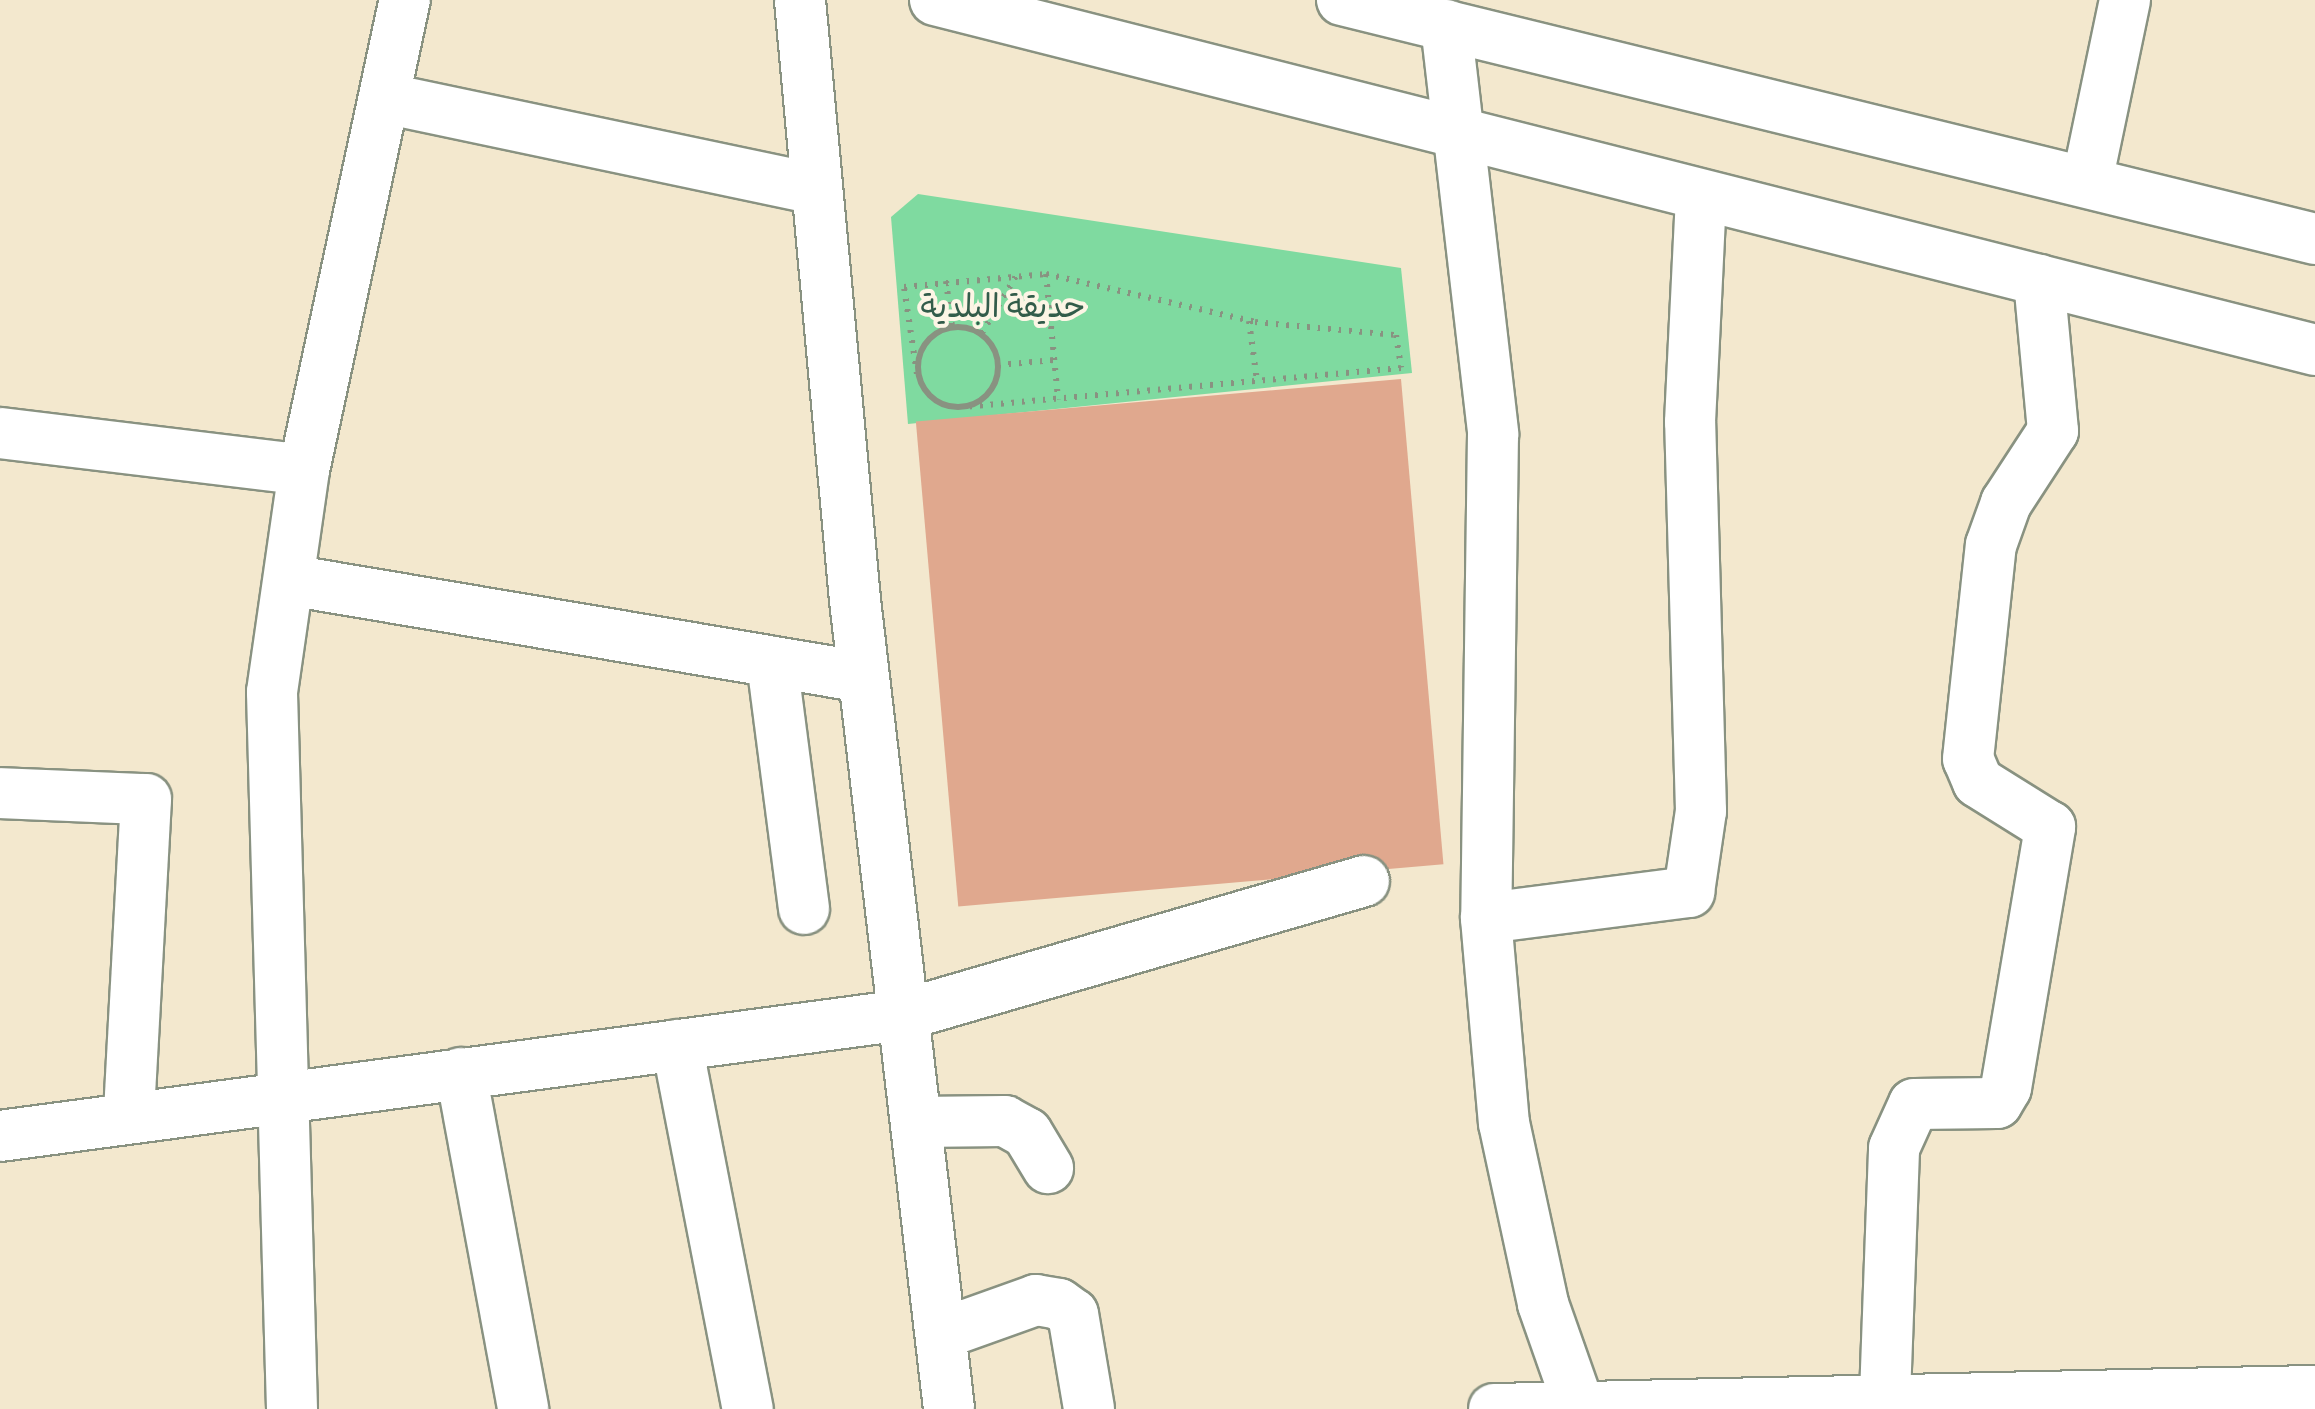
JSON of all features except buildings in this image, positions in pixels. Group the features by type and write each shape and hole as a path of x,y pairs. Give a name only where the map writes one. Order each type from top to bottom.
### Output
{"street":[{"path":"292,1409 276,1099 272,692 304,470 405,0"},
{"path":"800,0 812,188 864,677 950,1409"},
{"path":"936,0 1457,130 1701,201 2315,350"},
{"path":"1342,0 2315,239"},
{"path":"2087,182 2125,0"},
{"path":"1446,25 1493,434 1486,918 1504,1123 1543,1304 1579,1405"},
{"path":"384,98 812,188"},
{"path":"1486,918 1689,892 1701,811 1690,422 1701,201"},
{"path":"1885,1396 1894,1148 1914,1104 1997,1104 2006,1088 2050,827 1978,782 1968,759 1991,545 2006,503 2054,430 2039,280"},
{"path":"0,432 304,470"},
{"path":"289,580 864,677"},
{"path":"772,662 804,909"},
{"path":"0,793 146,798 129,1118"},
{"path":"0,1136 904,1014 1364,881"},
{"path":"677,1045 748,1409"},
{"path":"461,1073 523,1409"},
{"path":"916,1122 1005,1120 1026,1133 1048,1168"},
{"path":"941,1334 1036,1300 1059,1304 1073,1314 1089,1409"},
{"path":"1494,1409 1885,1396 1948,1402 2151,1401 2315,1391"}],"path":[{"path":"1046,274 1058,399"},
{"path":"1046,274 1250,321 1396,335 1401,368 945,406 917,374 904,287 1046,274"},
{"path":"982,333 1016,276"},
{"path":"946,281 952,326"},
{"path":"1250,321 1257,381"},
{"path":"917,374 932,334 952,326 982,333"},
{"path":"966,406 992,390 998,365 982,333"},
{"path":"998,365 1054,360"}],"green space":[{"name":"حديقة البلدية","path":"918,194 1401,268 1412,373 908,424 891,217"}]}
